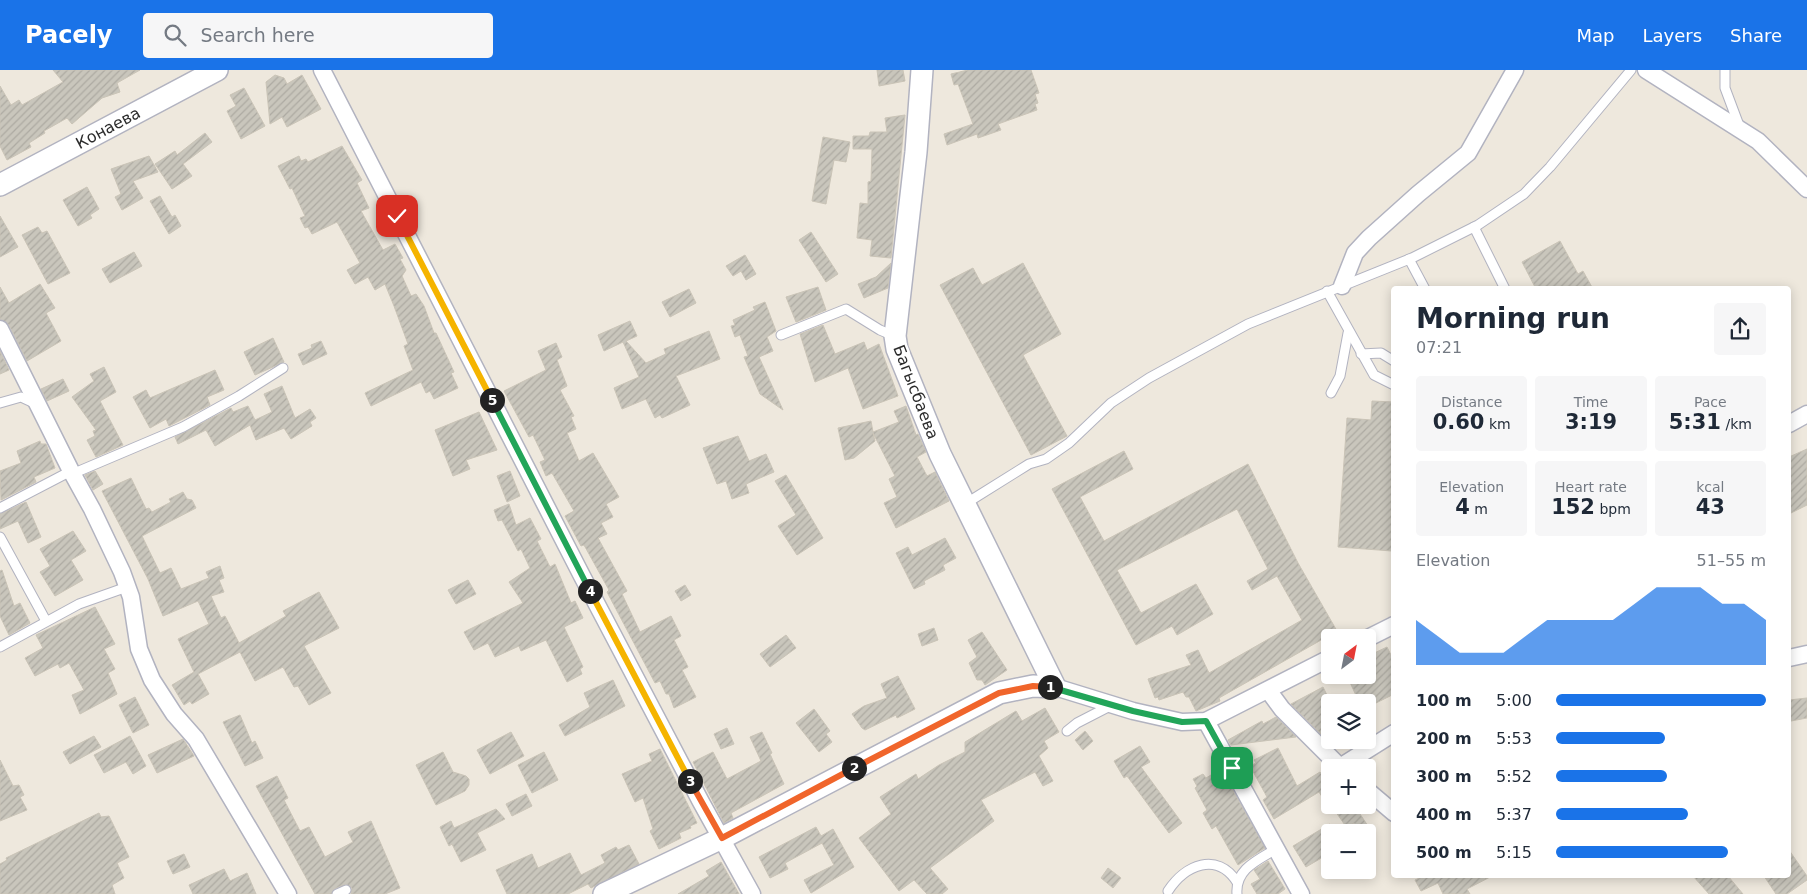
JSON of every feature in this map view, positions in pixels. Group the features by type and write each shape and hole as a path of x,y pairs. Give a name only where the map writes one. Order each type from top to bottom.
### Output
{"street":[{"name":"Конаева","path":"0,186 217,70"},
{"path":"322,70 582,576 701,802 752,894"},
{"name":"Багысбаева","path":"922,70 913,182 895,336 897,349 929,428 964,504 1055,687"},
{"path":"1334,288 1355,253 1369,238 1468,153 1514,70"},
{"path":"1646,70 1758,140 1807,189"},
{"path":"0,329 92,509 127,587 139,649 152,680 174,714 196,739 288,894"},
{"path":"1791,423 1807,414"},
{"path":"1376,634 1391,626"},
{"path":"1791,658 1807,654"},
{"path":"604,894 722,838 999,693 1033,686 1055,687 1112,705 1182,722 1206,721 1321,663"},
{"path":"1268,690 1282,709 1332,759"},
{"path":"1206,721 1301,894"},
{"path":"1353,759 1391,735"},
{"path":"1376,798 1391,810"}],"lane":[{"path":"964,504 1029,464 1046,458 1069,443 1111,403 1149,378 1248,324 1409,259 1474,227 1524,194 1550,167 1631,70"},
{"path":"1725,70 1726,88 1741,130"},
{"path":"1474,227 1504,286"},
{"path":"1409,259 1423,286"},
{"path":"1334,288 1348,333 1374,375 1391,384"},
{"path":"781,335 846,309 880,330 895,336"},
{"path":"1331,393 1340,376 1348,333"},
{"path":"1361,354 1381,353 1391,359"},
{"path":"0,508 72,472 184,427 239,396 283,368"},
{"path":"0,403 21,398 39,405"},
{"path":"0,537 46,621"},
{"path":"0,646 78,604 127,587"},
{"path":"1067,731 1077,723 1112,705"},
{"path":"1227,872 1247,867 1276,849"},
{"path":"1168,891 1191,867 1213,865 1227,872 1237,882"},
{"path":"1237,894 1237,882 1247,867"},
{"path":"337,894 346,890"}],"building":[{"path":"53,70 140,70 117,83 120,92 102,98 72,124 67,118 44,131 45,133 29,143 31,147 7,160 0,146 0,86 11,105 19,100 22,105 63,82"},
{"path":"877,70 903,70 905,81 879,86"},
{"path":"968,70 1031,70 1039,93 1035,94 1038,103 1035,104 1037,110 998,124 1001,130 978,138 977,134 947,145 944,134 973,124 958,84 954,85 951,74"},
{"path":"275,75 284,78 287,84 302,75 321,109 287,127 282,117 270,124 266,82"},
{"path":"244,88 265,126 241,139 227,111 236,106 230,95"},
{"path":"905,115 891,258 870,256 872,240 857,238 860,203 868,204 868,182 871,181 872,149 853,149 853,136 869,136 870,132 887,132 885,118"},
{"path":"205,133 212,142 183,164 192,176 172,189 155,164 175,151 177,155"},
{"path":"823,137 850,142 846,162 834,160 826,204 812,201"},
{"path":"342,146 362,180 357,183 369,208 361,211 383,250 395,244 403,258 400,259 406,270 402,276 411,296 416,294 424,306 434,333 436,333 454,372 451,373 458,388 434,399 430,391 426,393 421,382 371,406 365,393 413,370 404,346 408,344 394,306 385,284 375,290 368,277 355,284 347,270 360,263 337,222 312,234 308,227 305,228 300,218 305,216 292,188 290,189 278,166 299,156 301,161 306,159 308,162"},
{"path":"149,156 158,172 133,181 143,198 122,210 115,197 121,194 111,169"},
{"path":"87,187 99,209 90,215 92,218 78,226 63,200"},
{"path":"160,196 172,217 175,215 181,226 169,234 150,201"},
{"path":"0,216 18,247 0,257"},
{"path":"38,227 42,233 47,231 70,273 48,284 22,235"},
{"path":"811,232 838,274 826,282 799,240"},
{"path":"1560,241 1578,274 1583,271 1591,286 1534,286 1522,262"},
{"path":"134,252 142,266 110,283 102,269"},
{"path":"745,255 756,274 746,280 741,271 733,276 726,266"},
{"path":"891,263 888,288 864,298 858,284 876,277"},
{"path":"1023,263 1061,334 1023,355 1067,436 1031,455 940,285 973,268 982,285"},
{"path":"40,284 55,308 46,313 61,341 27,361 9,325 0,319 0,287 9,303"},
{"path":"818,287 826,310 796,322 786,297"},
{"path":"689,289 696,303 670,317 662,302"},
{"path":"765,302 776,331 767,337 773,351 759,357 783,410 760,394 744,357 748,356 740,335 735,337 731,326 735,325 733,320 755,310 753,307"},
{"path":"630,321 637,336 626,341 646,363 666,354 664,349 709,331 720,359 676,376 690,405 662,418 660,415 655,418 646,399 622,409 614,388 639,377 623,342 604,351 598,335"},
{"path":"823,325 835,354 864,342 867,350 879,344 898,396 863,409 848,368 815,382 800,334"},
{"path":"273,338 284,362 255,375 244,352"},
{"path":"321,341 327,354 303,365 298,354 312,348 311,345"},
{"path":"556,343 562,357 557,360 567,386 560,390 574,416 571,417 576,429 567,433 579,461 593,453 619,497 606,504 613,517 601,523 607,534 598,538 627,591 622,594 640,632 671,616 681,636 674,640 688,667 682,670 696,697 674,708 669,694 666,694 660,681 655,683 607,592 609,590 584,545 581,546 565,516 574,511 552,473 546,476 540,462 545,460 533,435 529,437 504,391 546,370 538,351"},
{"path":"0,351 9,370 0,374"},
{"path":"104,367 116,392 100,401 123,445 96,457 87,440 95,436 93,431 96,430 72,397 94,381 90,374"},
{"path":"215,370 224,390 207,397 210,405 169,426 166,419 150,428 133,397 146,390 150,398"},
{"path":"63,379 69,391 47,401 41,389"},
{"path":"282,386 295,418 310,409 316,418 310,422 312,426 291,439 284,428 256,440 250,425 215,446 206,430 178,444 175,437 231,408 233,412 248,406 255,420 272,412 264,394"},
{"path":"1372,401 1391,402 1391,551 1338,547 1347,418 1371,420"},
{"path":"906,406 916,435 918,434 926,452 917,457 927,476 935,472 949,501 896,528 884,503 897,497 889,479 895,476 873,433 875,441 854,458 845,460 838,428 871,421 873,432 899,422 894,411"},
{"path":"479,412 497,450 466,460 470,469 453,476 435,430"},
{"path":"738,436 749,461 766,454 774,472 746,484 749,493 732,499 726,481 717,484 703,448"},
{"path":"40,441 41,444 46,444 55,468 34,477 36,482 1,500 0,471 21,463 17,451"},
{"path":"1807,449 1807,505 1791,513 1791,456"},
{"path":"1124,451 1133,469 1080,497 1104,541 1248,464 1298,563 1336,629 1321,629 1321,640 1219,698 1220,701 1196,711 1189,697 1186,697 1183,692 1159,700 1158,697 1155,698 1148,679 1191,665 1186,655 1198,650 1209,673 1302,620 1277,576 1252,590 1247,581 1268,569 1237,509 1117,570 1141,613 1196,584 1213,614 1177,635 1172,626 1136,645 1052,489"},
{"path":"95,471 103,484 93,490 85,475"},
{"path":"510,471 520,496 507,502 497,476"},
{"path":"786,475 823,538 797,555 778,526 796,515 775,481"},
{"path":"131,478 146,509 149,508 152,512 171,502 169,499 183,492 187,499 192,500 196,508 142,536 160,573 171,568 181,589 209,578 206,572 220,566 224,578 219,580 224,592 211,596 221,618 225,616 239,643 286,616 283,611 319,592 339,628 304,646 331,693 309,705 298,686 294,687 283,667 255,681 240,652 198,674 209,694 192,704 190,701 184,705 172,685 194,672 178,639 209,624 198,601 163,616 148,579 102,491"},
{"path":"26,502 41,537 28,543 18,521 0,529 0,514"},
{"path":"509,504 516,525 530,518 541,539 537,541 550,567 555,564 571,603 575,601 583,618 564,627 583,667 580,669 582,674 567,682 546,640 521,651 519,646 495,657 488,643 474,650 464,632 523,603 509,582 530,568 521,549 518,551 502,520 498,521 494,510"},
{"path":"73,531 86,551 71,560 83,580 55,596 40,572 50,566 40,549"},
{"path":"945,538 956,558 943,565 945,570 924,581 925,584 914,589 896,553 908,547 912,555"},
{"path":"2,570 14,606 20,603 30,623 9,635 0,616 0,571"},
{"path":"468,580 476,594 456,604 448,590"},
{"path":"685,585 691,595 681,601 675,591"},
{"path":"95,607 115,644 104,649 115,669 108,673 117,694 80,714 72,695 84,690 69,663 60,668 58,664 35,676 25,658 43,648 36,635"},
{"path":"934,628 938,640 922,646 918,634"},
{"path":"982,632 1007,670 985,685 982,680 977,680 969,663 977,657 968,640"},
{"path":"786,635 796,648 770,667 760,654"},
{"path":"1387,647 1391,655 1391,696 1376,703 1376,694 1355,694 1351,684 1376,684 1376,652"},
{"path":"898,676 915,709 897,718 896,715 865,730 852,714 864,706 887,698 881,684"},
{"path":"613,680 625,706 565,736 559,725 590,707 584,693"},
{"path":"1323,687 1326,694 1321,694 1321,734 1291,704"},
{"path":"135,697 149,725 133,733 119,705"},
{"path":"1807,698 1807,718 1791,721 1791,700"},
{"path":"1045,708 1059,732 1044,741 1048,748 1039,756 1053,781 1043,786 1035,772 981,800 994,821 930,868 948,889 942,894 927,894 914,880 899,891 859,838 891,814 880,797 916,774 918,779 939,765 965,752 965,742 1016,711 1022,721"},
{"path":"814,709 830,731 826,734 832,742 819,752 796,723"},
{"path":"240,715 252,743 255,741 263,758 245,766 223,722"},
{"path":"1276,717 1296,737 1231,745 1228,740 1262,721 1263,724"},
{"path":"727,728 734,744 721,749 714,734"},
{"path":"1085,731 1093,741 1083,750 1075,740"},
{"path":"511,732 524,756 490,774 477,750"},
{"path":"762,732 784,784 731,813 733,818 724,823 693,762 713,752 727,779 761,761 750,737"},
{"path":"94,736 101,747 70,764 63,752"},
{"path":"130,736 146,766 133,774 126,762 104,773 94,755"},
{"path":"183,739 194,756 157,773 148,755"},
{"path":"1140,746 1150,762 1141,767 1182,823 1169,833 1127,776 1124,778 1114,761"},
{"path":"1278,748 1297,786 1320,772 1321,795 1319,792 1274,819 1263,800 1267,797 1250,766 1256,763 1254,760"},
{"path":"660,749 697,823 679,833 681,838 659,849 650,831 653,829 643,798 635,802 622,774 652,761 649,754"},
{"path":"443,752 453,772 466,776 469,779 469,785 465,791 436,805 416,765"},
{"path":"544,752 558,780 532,793 518,765"},
{"path":"0,760 13,786 19,785 24,795 20,797 27,810 0,821"},
{"path":"1221,769 1265,848 1238,865 1216,826 1212,829 1203,813 1207,810 1195,788 1197,786 1193,779 1203,774 1206,778"},
{"path":"277,776 288,798 284,800 300,831 309,827 325,857 353,842 348,832 371,821 400,888 385,894 351,894 352,888 346,884 334,889 331,894 315,894 256,786"},
{"path":"526,794 532,806 512,816 506,804"},
{"path":"496,809 505,819 477,833 486,850 461,862 452,844 449,846 440,827 451,821 454,828"},
{"path":"99,813 101,817 109,816 129,857 117,863 124,878 112,885 115,894 0,894 0,864 7,860 6,858"},
{"path":"1337,814 1360,814 1367,824 1354,823 1344,824"},
{"path":"816,827 821,836 833,829 854,867 811,893 804,880 834,865 822,843 785,863 788,869 770,878 759,857"},
{"path":"1321,829 1321,858 1306,867 1293,846"},
{"path":"629,845 639,864 591,888 588,884 568,894 507,894 496,870 532,854 538,868 570,853 581,875 605,863 601,855 616,847 618,850"},
{"path":"1791,853 1807,876 1807,880 1787,894 1776,894 1765,878 1791,878"},
{"path":"184,854 190,867 173,874 167,861"},
{"path":"1268,861 1285,889 1278,894 1257,894 1251,884 1260,879 1254,870"},
{"path":"721,862 739,894 678,894 709,876 706,871"},
{"path":"1108,868 1121,878 1113,888 1101,878"},
{"path":"224,869 230,881 247,873 256,894 193,894 189,885"},
{"path":"1420,878 1488,878 1467,889 1470,894 1443,894 1438,883 1421,891 1415,880"},
{"path":"1695,878 1730,878 1743,894 1709,894"}],"route":[{"path":"397,216 582,576 701,802 722,838 999,693 1015,688 1033,686 1055,687 1133,711 1182,722 1206,721 1232,768"}]}
